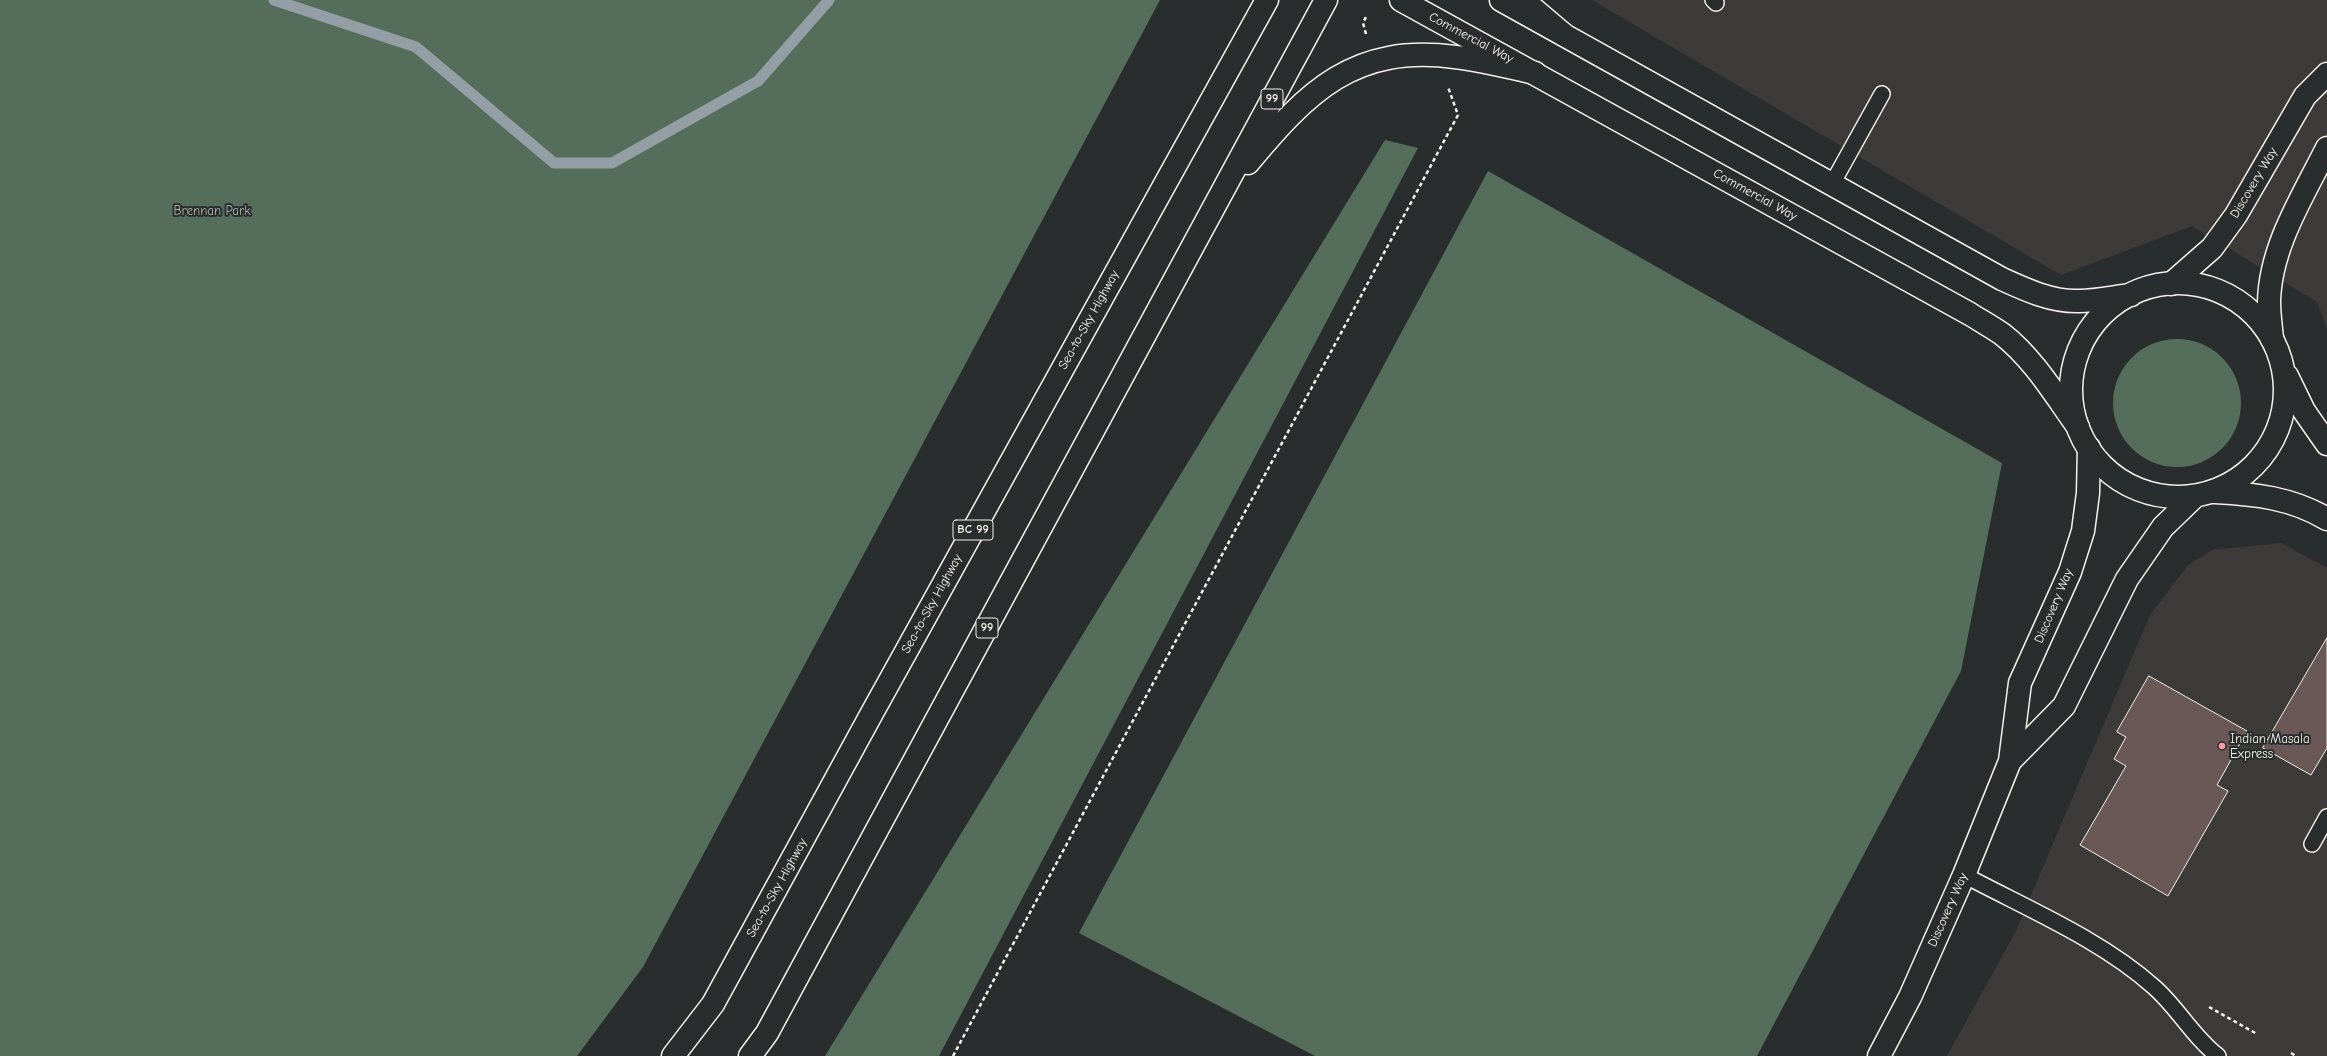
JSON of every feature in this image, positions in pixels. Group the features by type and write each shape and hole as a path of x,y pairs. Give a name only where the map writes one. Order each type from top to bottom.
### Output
{"main road":[{"name":"Sea-to-Sky Highway","path":"673,1056 713,1004 876,706 1267,0"},
{"name":"99","path":"750,1056 767,1033 1326,0"},
{"name":"Commercial Way","path":"1401,0 1970,314 2002,334 2045,379 2078,427"},
{"path":"1501,0 2002,279 2026,290 2049,297 2078,301 2131,295"},
{"path":"1524,0 1563,34"},
{"path":"1219,197 1280,125 1315,91 1343,72 1372,61 1414,54 1455,57 1535,73"},
{"name":"Discovery Way","path":"2171,284 2212,248 2236,215 2305,96 2327,74"},
{"path":"2272,339 2269,302 2274,264 2286,231 2327,148"},
{"path":"2327,444 2304,411 2284,369 2272,339 2258,319 2240,303 2208,287 2190,284 2171,284 2150,287 2131,295 2113,306 2097,321 2080,348 2072,384 2072,406 2078,427 2088,448 2113,476 2140,491 2169,497 2204,494 2251,494 2282,499 2327,519"},
{"path":"2204,494 2238,479 2258,462 2276,435 2285,402 2284,369"},
{"name":"Discovery Way","path":"1879,1056 1910,997 1964,875 2010,761 2020,683 2070,572 2083,531 2088,493 2088,448"},
{"name":"Discovery Way","path":"2010,761 2064,706 2127,579 2163,527 2204,494"}],"lane":[{"path":"1832,184 1882,94"},
{"path":"2312,844 2327,817"},
{"path":"1964,875 2108,952 2155,988 2206,1047 2218,1056"}],"path":[{"path":"1366,17 1363,23 1367,39"},
{"path":"953,1056 1458,115 1448,88 1444,84"},
{"path":"2207,1005 2258,1034"},
{"path":"2291,1053 2296,1056"}],"shaded area":[{"path":"1592,0 2327,0 2327,329 2317,302 2192,226 2061,275"},
{"path":"2281,543 2327,568 2327,1056 1947,1056 2015,933 2150,615 2188,565 2212,550"}],"green space":[{"name":"Brennan Park","path":"0,0 1160,0 643,967 577,1056 0,1056"},
{"path":"1385,140 1418,148 939,1056 825,1056"},
{"path":"1488,171 2002,463 1961,671 1757,1056 1315,1056 1079,933"},
{"path":"2171,339 2183,339 2196,342 2207,347 2218,354 2226,362 2238,384 2241,403 2240,415 2236,427 2226,444 2218,452 2196,464 2183,467 2171,467 2158,464 2147,459 2136,452 2128,444 2116,422 2113,409 2113,397 2116,384 2121,373 2128,362 2136,354 2158,342"}],"building":[{"path":"2327,638 2327,748 2311,775 2263,748"},
{"path":"2149,676 2247,731 2217,785 2228,791 2168,896 2080,845 2126,766 2114,759 2126,737 2117,732"}],"waterway":[{"path":"274,0 416,47 554,163 612,163 758,81 829,0"}],"place":[{"name":"Indian Masala Express","path":"2222,746"}]}
